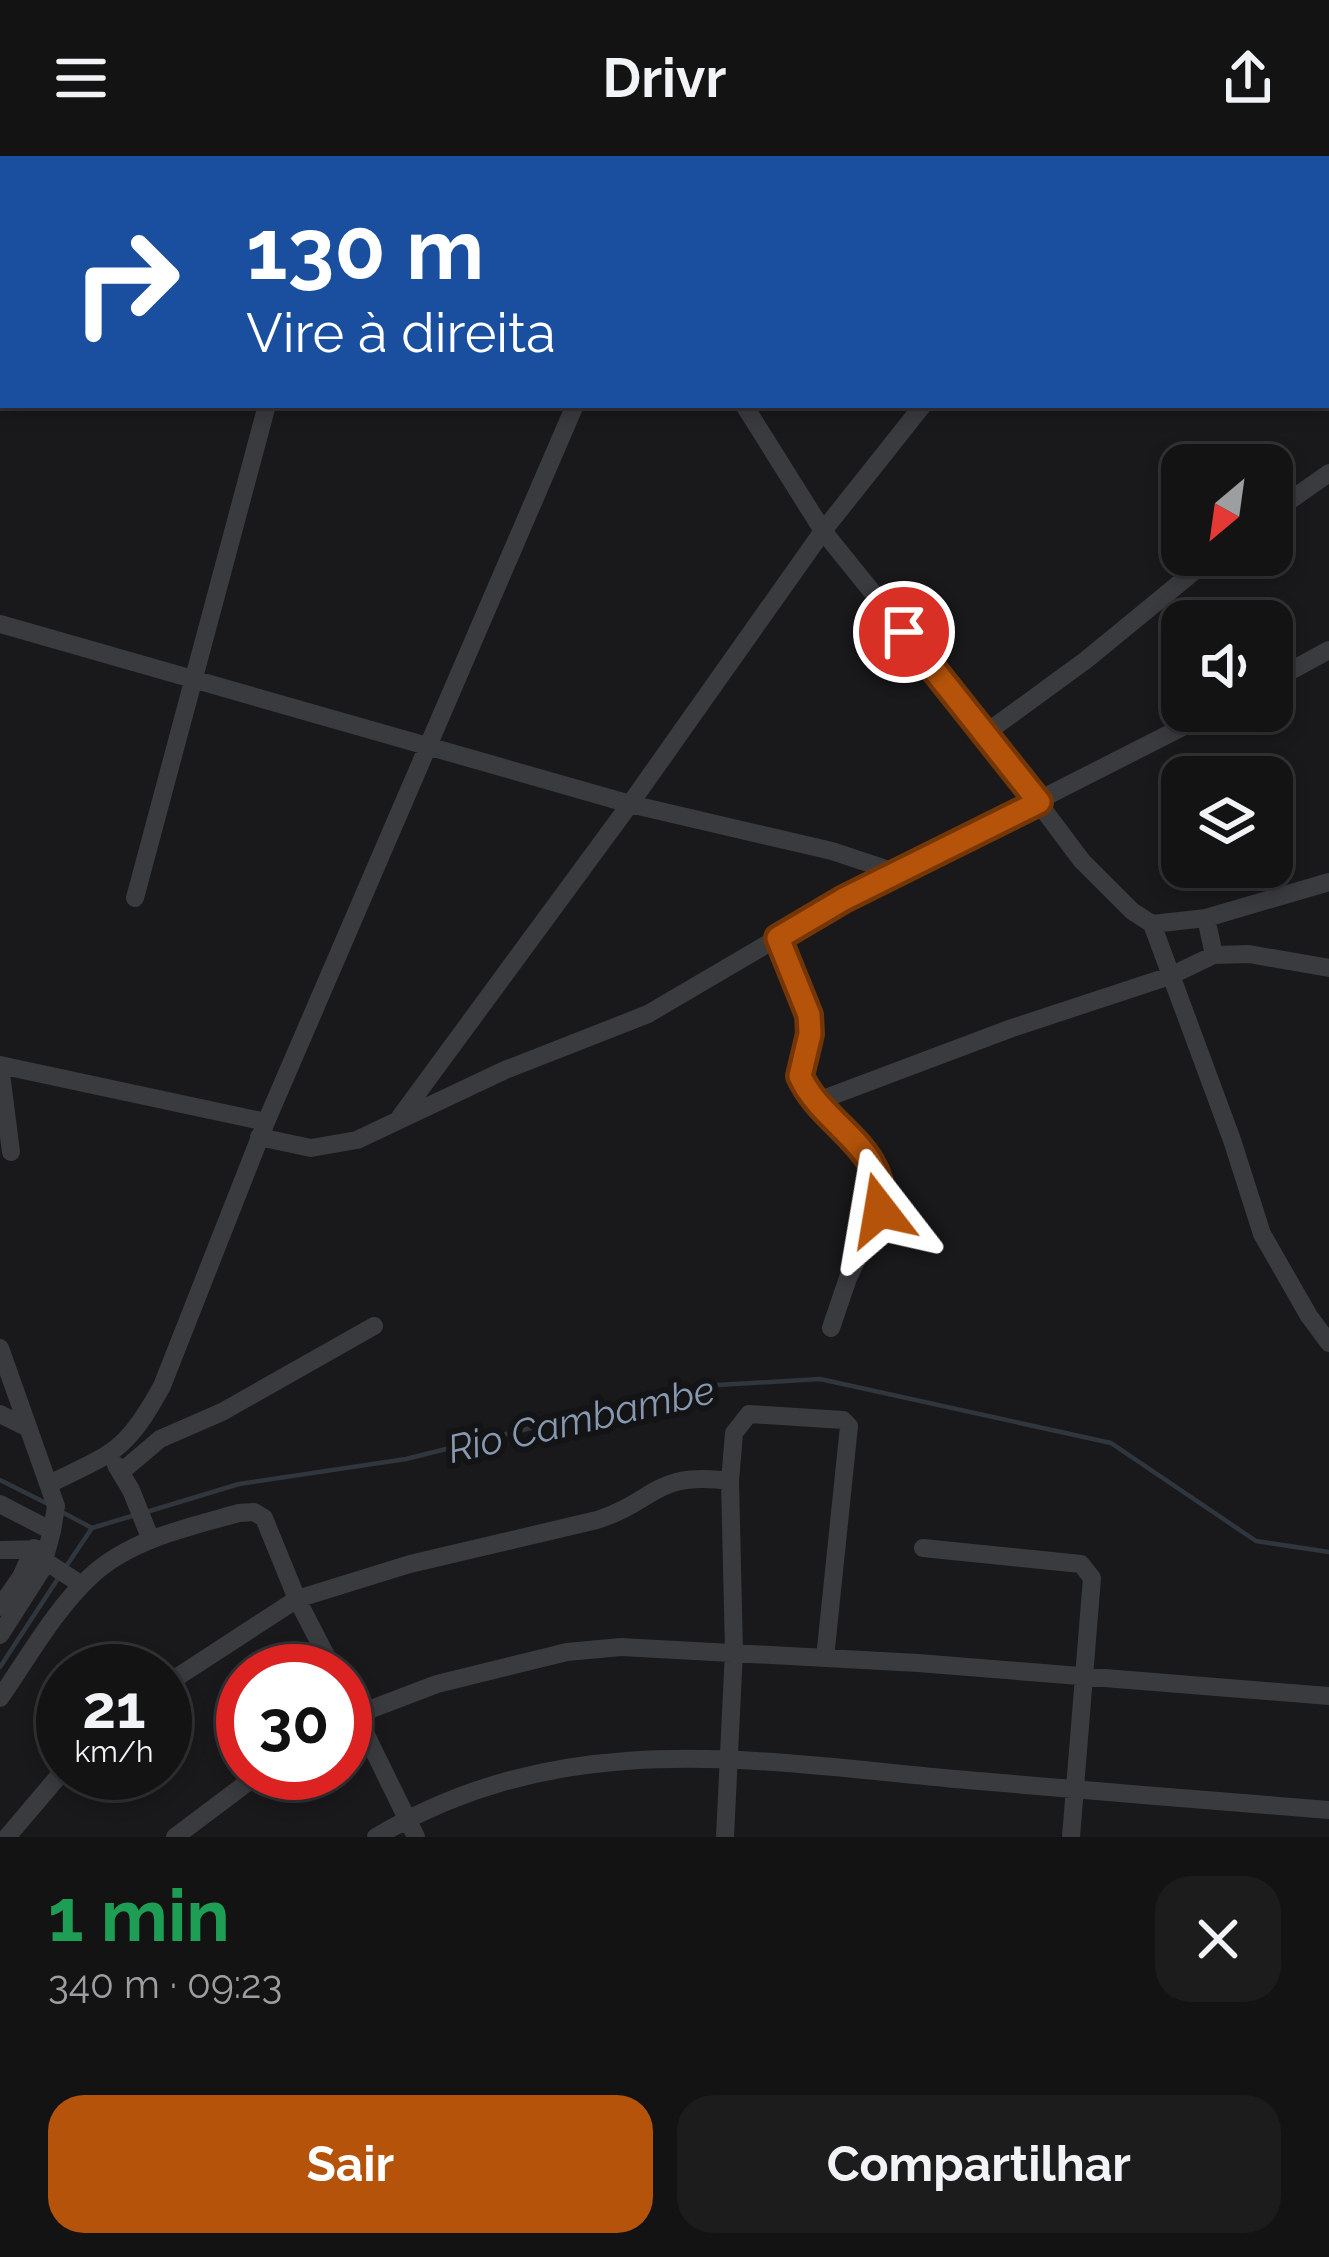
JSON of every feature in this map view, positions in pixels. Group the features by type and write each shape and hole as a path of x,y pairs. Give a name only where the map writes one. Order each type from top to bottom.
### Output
{"street":[{"path":"135,898 266,408"},
{"path":"149,1535 121,1473 136,1430 162,1386 263,1129 574,408"},
{"path":"746,408 823,531 1082,861 1132,911 1152,924 1262,1234 1329,1343"},
{"path":"400,1118 630,805 823,531 918,408"},
{"path":"1293,498 1329,473"},
{"path":"986,733 1188,576"},
{"path":"0,624 630,805 832,851 898,873"},
{"path":"1293,669 1329,650"},
{"path":"11,1152 0,1066 263,1129 311,1148 375,1133 560,1046 648,1014 844,899 1174,732"},
{"path":"1152,924 1206,918 1329,882"},
{"path":"1206,918 1214,955"},
{"path":"778,938 809,1015 810,1034 800,1076 876,1167 883,1193 831,1328"},
{"path":"818,1101 1050,1014 1170,976 1214,955 1250,954 1329,968"},
{"path":"49,1484 121,1473 160,1439 222,1412 374,1326"},
{"path":"0,1348 56,1506 46,1551 0,1635"},
{"path":"0,1414 26,1427"},
{"path":"725,1837 734,1651 730,1481 734,1433 749,1414 839,1419 848,1424 825,1658"},
{"path":"192,1667 297,1599 428,1559 597,1520 674,1480 730,1481"},
{"path":"0,1504 77,1582"},
{"path":"0,1698 77,1582 149,1535 239,1513 254,1512 264,1518 320,1644"},
{"path":"923,1548 1082,1564 1089,1570 1071,1837"},
{"path":"0,1550 46,1551"},
{"path":"0,1607 46,1551"},
{"path":"372,1708 437,1684 567,1652 621,1648 734,1651 1329,1696"},
{"path":"372,1756 411,1828"},
{"path":"376,1837 411,1828 507,1778 617,1760 731,1759 1329,1810"},
{"path":"7,1837 38,1800"},
{"path":"176,1837 225,1800"}],"waterway":[{"name":"Rio Cambambe","path":"143,1513 239,1484 406,1459 700,1386 820,1379 1111,1443 1256,1541 1329,1552"},
{"path":"0,1480 50,1505"},
{"path":"60,1511 92,1528"},
{"name":"Rio Cambambe","path":"92,1528 132,1516"},
{"path":"65,1568 92,1528"},
{"path":"0,1667 59,1577"}],"route":[{"path":"880,1210 883,1193 876,1167 800,1076 810,1034 809,1015 778,938 844,899 1039,802 904,632"}]}
